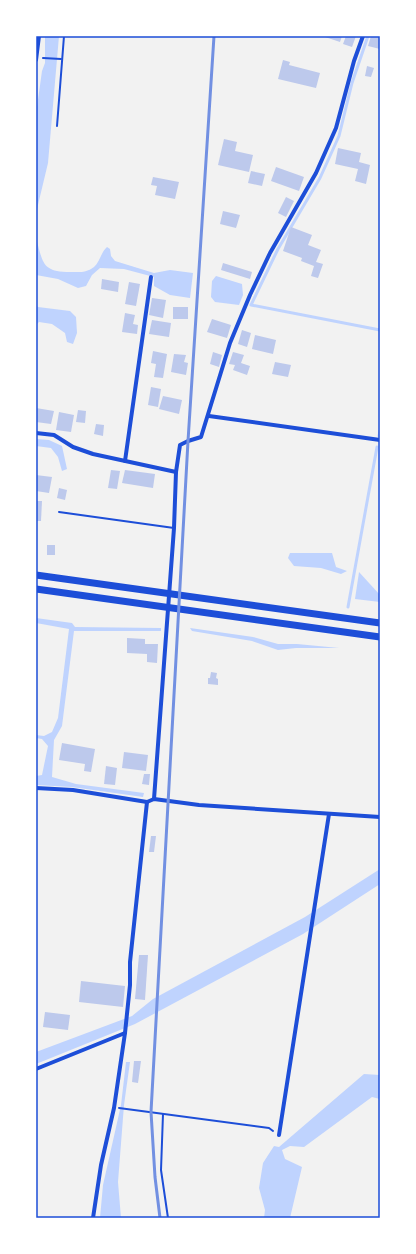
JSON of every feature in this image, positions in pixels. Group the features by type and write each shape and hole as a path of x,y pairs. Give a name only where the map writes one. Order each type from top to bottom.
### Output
{"highway":[{"path":"36,575 380,623"},
{"path":"36,589 380,637"}],"street":[{"path":"36,59 39,36"},
{"path":"154,799 174,528 176,472 180,445 201,437 209,416 230,343 250,294 270,253 316,174 336,128 354,61 363,36"},
{"path":"125,461 151,277"},
{"path":"209,416 380,440"},
{"path":"36,433 54,435 74,447 93,454 176,472"},
{"path":"36,788 73,790 147,802 154,799 199,805 380,817"},
{"path":"93,1218 101,1165 114,1108 128,1013 130,962 147,802"},
{"path":"279,1135 329,814"},
{"path":"36,1069 125,1033"}],"lane":[{"path":"59,512 174,528"}],"path":[{"path":"57,126 61,59 64,36"},
{"path":"36,59 61,59"},
{"path":"114,1108 269,1128 279,1135"},
{"path":"164,1114 162,1170 168,1218"}],"water":[{"path":"45,36 59,36 48,163 37,209 36,234 36,114 42,71 45,63"},
{"path":"36,238 42,260 49,268 61,272 83,272 94,267 107,247 110,249 111,256 115,261 154,273 170,270 193,273 190,298 170,295 154,286 154,277 124,269 100,268 92,275 86,286 78,288 58,279 36,275"},
{"path":"216,276 242,284 243,295 239,305 215,302 211,297 212,281"},
{"path":"36,305 38,307 70,311 76,317 77,333 73,344 67,342 65,333 52,324 39,322 36,325"},
{"path":"36,439 49,440 62,446 67,469 62,471 58,457 51,448 36,446"},
{"path":"290,553 332,553 336,567 347,571 341,574 321,568 294,566 288,558"},
{"path":"359,572 380,595 380,602 355,599"},
{"path":"36,618 72,623 75,627 161,628 161,631 74,631 62,726 54,740 52,777 76,784 144,793 143,797 72,787 36,785 36,776 42,775 48,746 42,739 36,738 36,735 44,736 52,732 58,718 69,629 36,623"},
{"path":"190,628 253,637 278,644 297,644 339,648 296,648 278,650 252,641 192,631"},
{"path":"380,869 380,884 303,934 135,1024 36,1064 36,1052 132,1016 153,999 305,917"},
{"path":"126,1062 130,1062 124,1105 118,1182 121,1218 100,1218 103,1185 121,1105"},
{"path":"364,1074 380,1075 380,1099 372,1097 304,1147 290,1146 282,1150 285,1159 302,1167 290,1218 264,1218 265,1210 259,1188 263,1163 274,1146 279,1147"}],"building":[{"path":"322,36 342,36 340,42"},
{"path":"346,36 356,36 352,47 343,44"},
{"path":"371,36 380,36 380,49 368,46"},
{"path":"283,60 290,62 289,65 320,73 316,88 278,79"},
{"path":"367,66 374,68 371,77 365,76"},
{"path":"224,139 237,142 235,151 253,155 249,172 218,165"},
{"path":"338,148 361,153 359,162 370,165 366,184 355,181 358,169 335,164"},
{"path":"276,167 304,177 299,191 271,181"},
{"path":"251,171 265,174 262,186 248,183"},
{"path":"153,177 179,182 175,199 155,195 157,186 151,185"},
{"path":"286,197 294,201 286,217 278,213"},
{"path":"223,211 240,215 236,228 220,224"},
{"path":"291,227 312,235 308,245 321,250 316,262 323,264 318,278 311,276 314,266 301,261 302,258 283,251"},
{"path":"223,263 252,272 250,279 221,270"},
{"path":"102,279 119,282 118,292 101,289"},
{"path":"129,282 140,284 136,306 125,304"},
{"path":"152,298 166,300 163,318 149,315"},
{"path":"173,307 188,307 188,319 173,319"},
{"path":"125,313 135,315 133,324 138,325 137,334 122,332"},
{"path":"212,319 231,325 227,338 207,332"},
{"path":"152,320 171,323 169,337 149,334"},
{"path":"242,330 251,333 247,347 238,344"},
{"path":"255,335 276,340 273,354 252,349"},
{"path":"153,351 167,354 163,378 154,377 156,364 151,363"},
{"path":"213,352 222,355 219,367 210,364"},
{"path":"233,352 244,355 241,363 250,366 247,375 233,370 235,365 229,364"},
{"path":"174,354 186,355 184,362 188,363 186,375 171,372"},
{"path":"275,362 291,365 288,377 272,374"},
{"path":"151,387 161,389 158,407 148,405"},
{"path":"163,396 182,400 179,414 159,409"},
{"path":"36,408 54,411 51,424 36,422"},
{"path":"78,410 86,411 85,423 76,422"},
{"path":"59,412 74,415 71,432 56,430"},
{"path":"96,424 104,425 103,436 94,434"},
{"path":"111,470 120,471 117,489 108,488"},
{"path":"125,470 155,474 153,488 122,483"},
{"path":"36,475 52,477 49,493 36,491"},
{"path":"59,488 67,490 65,500 57,498"},
{"path":"36,501 42,501 41,521 36,521"},
{"path":"47,545 55,545 55,555 47,555"},
{"path":"127,638 145,639 145,644 158,644 157,663 147,662 147,654 127,653"},
{"path":"211,672 217,673 216,678 218,679 218,685 208,684 208,678 210,678"},
{"path":"62,743 95,749 91,772 84,771 85,764 59,760"},
{"path":"124,752 148,755 146,771 122,768"},
{"path":"106,766 117,768 115,785 104,784"},
{"path":"144,774 150,774 149,785 142,784"},
{"path":"151,836 156,836 154,852 149,852"},
{"path":"139,955 148,955 145,1000 135,999"},
{"path":"81,981 125,986 123,1007 79,1002"},
{"path":"45,1012 70,1015 68,1030 43,1027"},
{"path":"134,1061 141,1061 138,1083 132,1082"}],"waterway":[{"path":"368,36 352,83 339,136 320,178 278,249 251,305 380,330"},
{"path":"379,436 380,431"},
{"path":"348,607 377,447"}],"railway":[{"path":"160,1218 155,1177 151,1112 188,441 214,36"}]}
